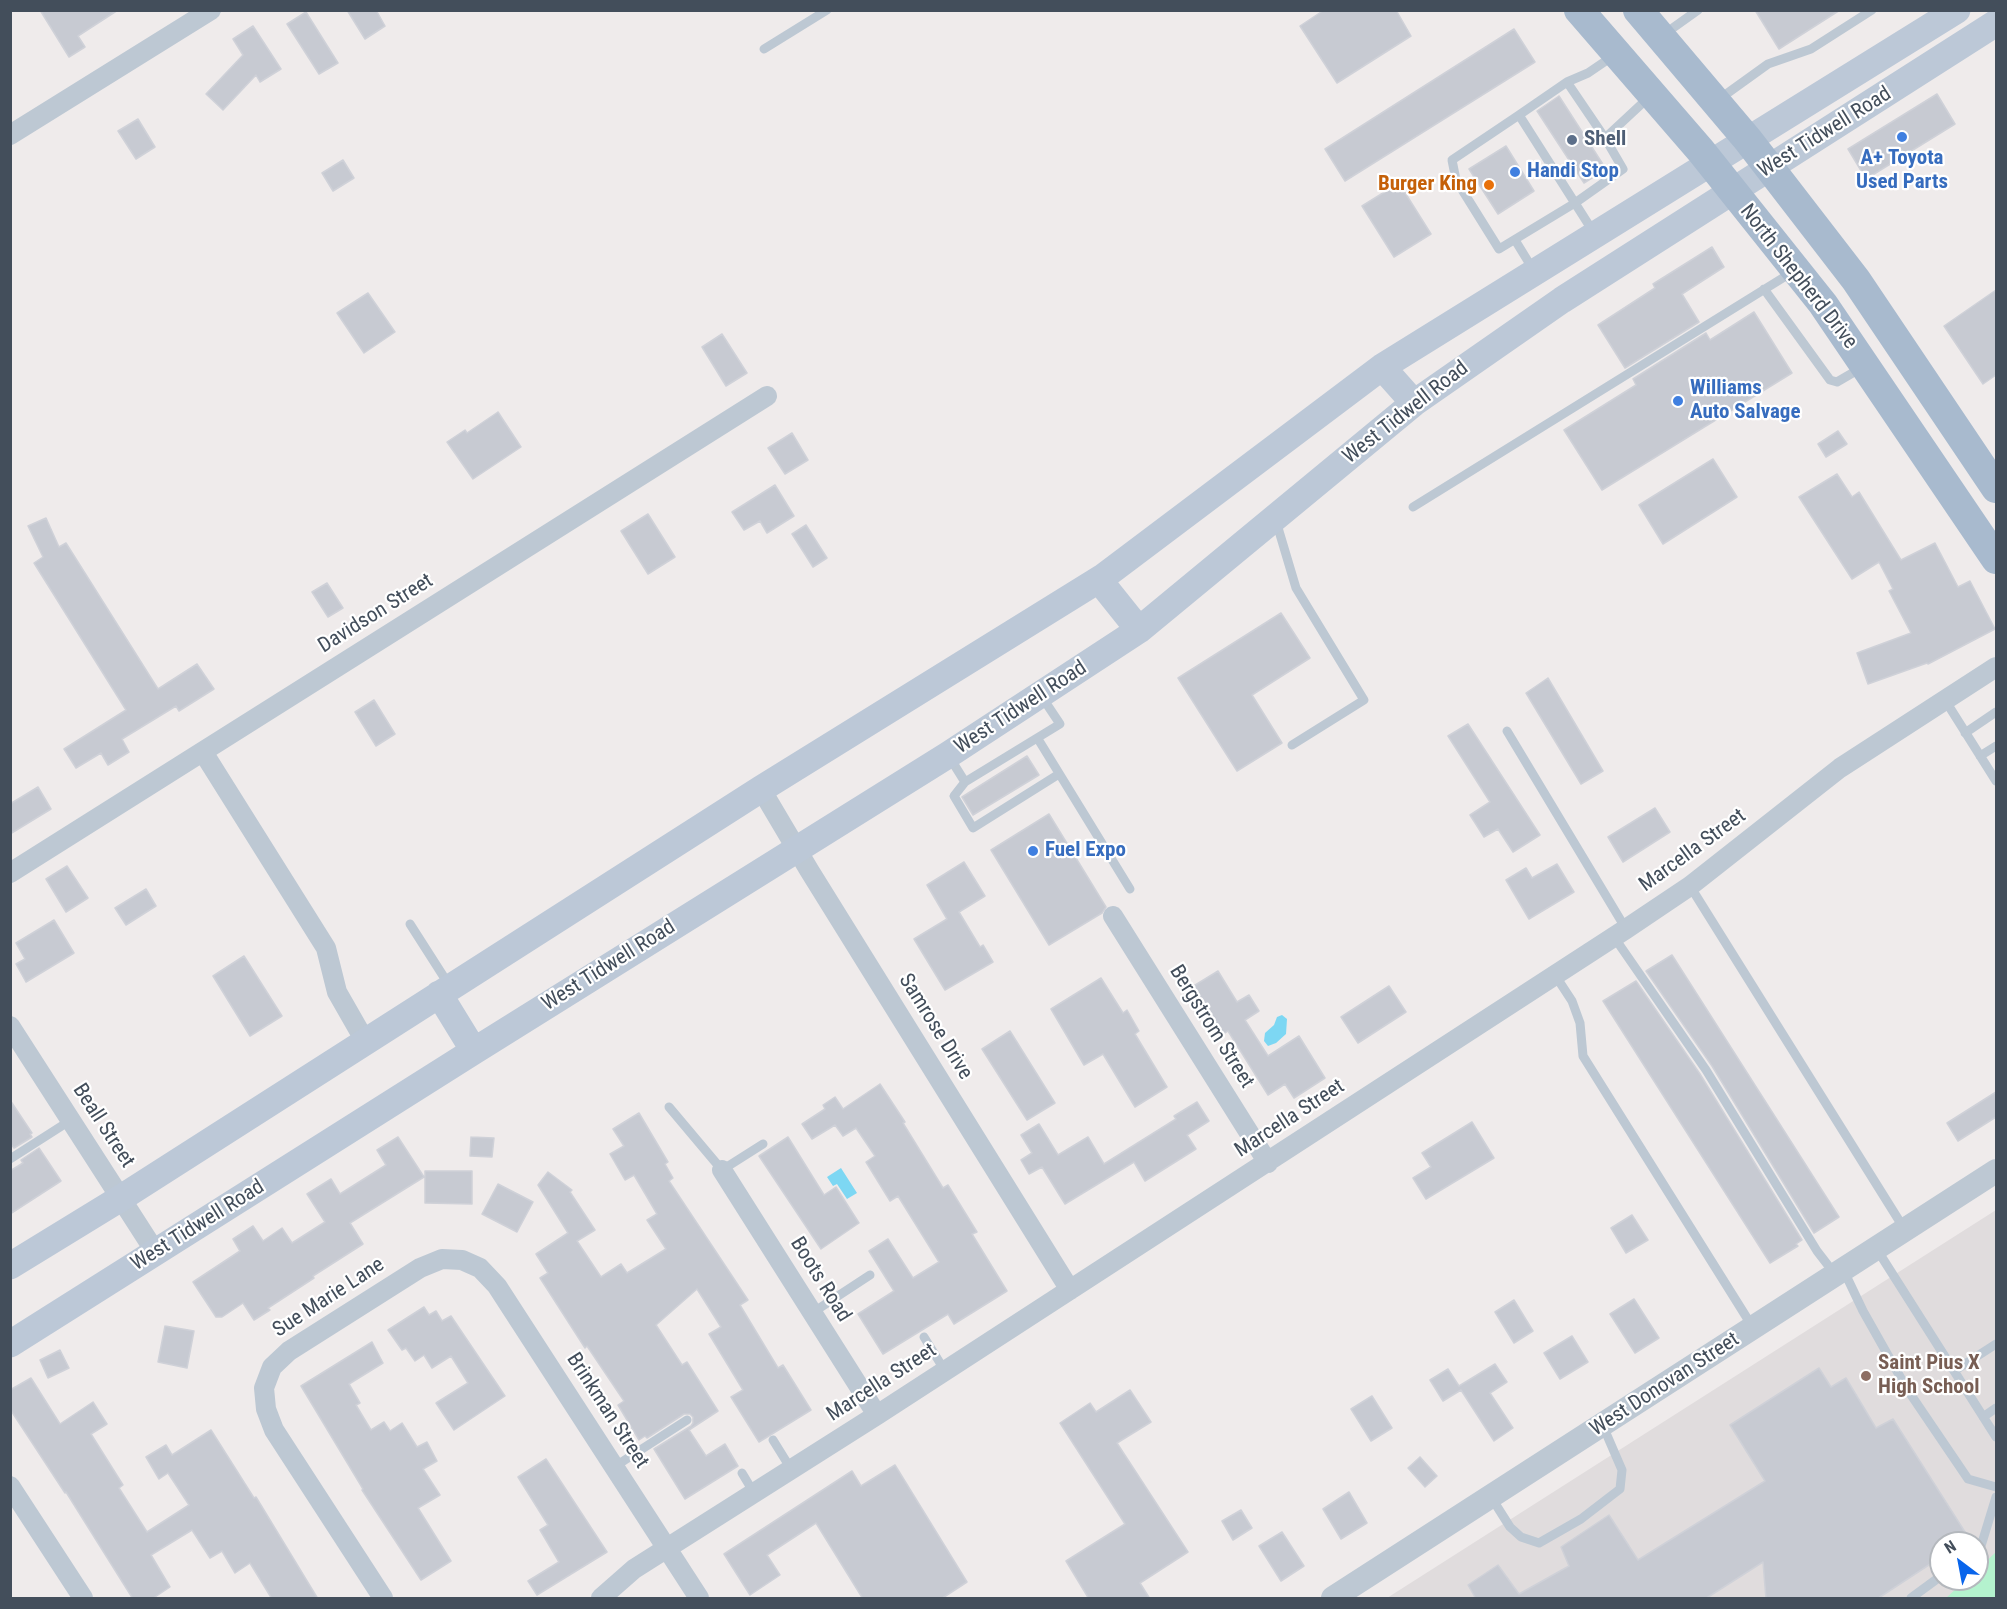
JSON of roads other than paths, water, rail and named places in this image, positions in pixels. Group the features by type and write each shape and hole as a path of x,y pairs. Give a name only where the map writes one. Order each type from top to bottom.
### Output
{"main road":[{"name":"North Shepherd Drive","path":"1579,10 1711,163 1823,304 1996,559"},
{"name":"North Shepherd Drive","path":"1638,10 1748,140 1857,280 1996,488"},
{"name":"West Tidwell Road","path":"10,1266 121,1198 761,789 1099,580 1382,367 1958,10"},
{"name":"West Tidwell Road","path":"10,1344 948,755 1139,630 1414,403 1562,300 1996,23"},
{"path":"1382,367 1414,403"},
{"path":"1099,580 1139,630"},
{"path":"444,990 474,1051"}],"street":[{"path":"10,135 211,10"},
{"name":"Davidson Street","path":"10,873 767,396"},
{"name":"Marcella Street","path":"601,1599 633,1569 877,1415 1620,933 1690,886 1840,768 1996,667"},
{"path":"203,752 326,948 337,992 365,1041"},
{"name":"Samrose Drive","path":"761,789 1070,1290"},
{"name":"Bergstrom Street","path":"1113,916 1268,1163"},
{"name":"Beall Street","path":"10,1026 156,1253"},
{"name":"Boots Road","path":"722,1170 877,1415"},
{"name":"West Donovan Street","path":"1333,1599 1996,1171"},
{"name":"Sue Marie Lane","path":"383,1599 274,1430 266,1409 264,1388 272,1367 289,1351 420,1268 441,1259 462,1260"},
{"name":"Brinkman Street","path":"462,1260 480,1268 498,1286 699,1599"},
{"path":"10,1486 83,1599"}],"lane":[{"path":"764,49 827,10"},
{"path":"1661,36 1698,10"},
{"path":"1716,101 1768,64 1811,49 1872,10"},
{"path":"1567,82 1623,169 1575,203 1499,249 1456,180 1452,160 1567,82 1588,72 1616,53"},
{"path":"1605,138 1652,95"},
{"path":"1519,115 1595,235"},
{"path":"1515,240 1535,272"},
{"path":"1413,507 1796,270"},
{"path":"1764,289 1830,380 1837,382 1865,365"},
{"path":"1275,518 1296,588 1364,700 1292,745"},
{"path":"1041,695 1060,724 965,782 954,796 973,828 1059,774"},
{"path":"1945,700 1996,777"},
{"path":"1965,733 1996,712"},
{"path":"1506,731 1620,933 1805,1232 1839,1272 1907,1389 1968,1479 1996,1487"},
{"path":"1038,738 1130,889"},
{"path":"1980,756 1996,746"},
{"path":"948,755 965,782"},
{"path":"1690,886 1905,1230"},
{"path":"410,924 444,990"},
{"path":"1555,975 1572,1001 1580,1023 1583,1056 1753,1328"},
{"path":"669,1107 722,1170 763,1144"},
{"path":"10,1159 71,1120"},
{"path":"1876,1248 1996,1437"},
{"path":"812,1313 870,1275"},
{"path":"924,1337 945,1371"},
{"path":"1954,1371 1996,1344"},
{"path":"1983,1417 1996,1408"},
{"path":"614,1467 687,1420"},
{"path":"1491,1497 1510,1527 1521,1537 1539,1543 1581,1519 1620,1489 1622,1470 1602,1425"},
{"path":"774,1440 792,1469"},
{"path":"742,1473 754,1493"},
{"path":"1986,1531 1996,1497"},
{"path":"1911,1599 1929,1585"}],"water":[{"path":"1282,1015 1287,1019 1286,1034 1276,1043 1268,1046 1264,1041 1265,1033 1274,1025 1277,1017"},
{"path":"841,1168 857,1193 847,1199 837,1184 833,1186 827,1177"}],"place":[{"name":"A+ Toyota Used Parts","path":"1902,137"},
{"name":"Shell","path":"1572,140"},
{"name":"Handi Stop","path":"1515,172"},
{"name":"Burger King","path":"1489,185"},
{"name":"Williams Auto Salvage","path":"1678,401"},
{"name":"Fuel Expo","path":"1033,851"},
{"name":"Saint Pius X High School","path":"1866,1376"}]}
